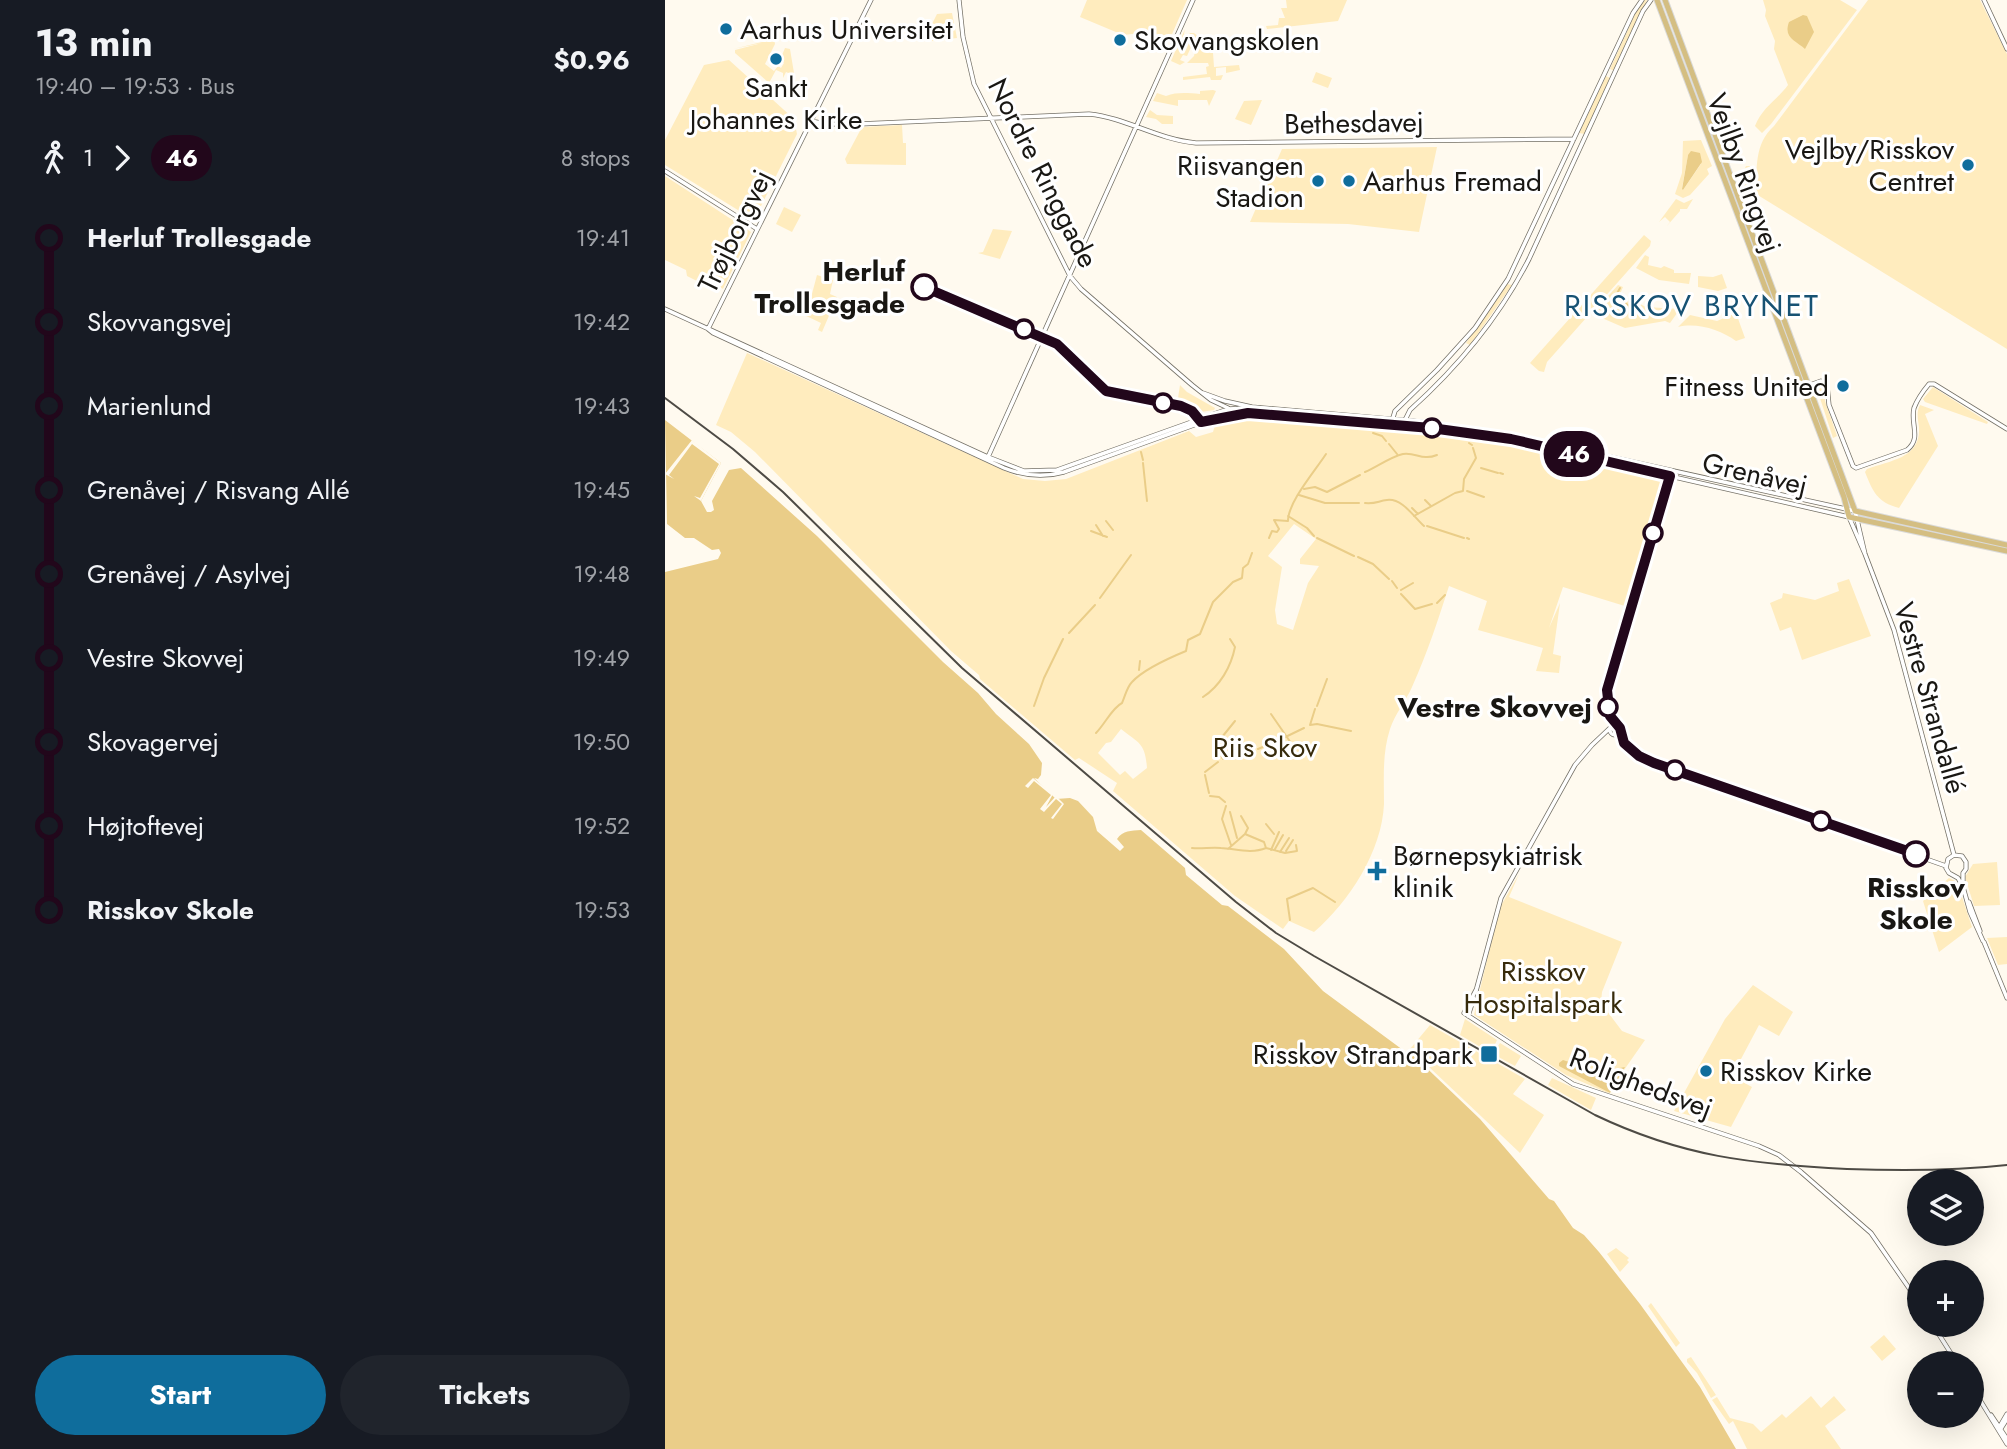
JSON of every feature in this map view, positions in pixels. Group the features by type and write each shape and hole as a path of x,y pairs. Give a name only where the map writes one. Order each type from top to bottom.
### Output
{"main road":[{"name":"Vejlby Ringvej","path":"1657,0 1855,512"},
{"name":"Vejlby Ringvej","path":"1665,0 1805,386 1849,517"},
{"name":"Grenåvej","path":"1855,512 2007,545"},
{"name":"Grenåvej","path":"1849,517 2007,551"}],"street":[{"name":"Trøjborgvej","path":"708,329 871,0"},
{"name":"Nordre Ringgade","path":"959,0 969,69 989,117 1070,276 1081,289 1203,393 1228,409 1243,413"},
{"path":"988,457 1193,0"},
{"path":"1392,421 1395,411 1462,345 1496,298 1519,256 1633,13 1642,0"},
{"path":"1405,423 1410,410 1469,351 1507,298 1529,259 1641,16 1651,0"},
{"path":"1984,0 2007,46"},
{"name":"Bethesdavej","path":"811,121 859,124 1089,114 1115,118 1155,135 1196,143 1574,139"},
{"path":"665,171 757,229"},
{"path":"665,309 1024,471 1051,472 1228,409 1259,407"},
{"path":"708,329 713,334 982,458 1023,474 1043,476 1064,472 1208,420 1243,413"},
{"path":"1805,386 1821,381 1827,385 1829,405 1853,466 1858,468 1913,446 1916,436 1915,407 1926,388 1934,384 2007,429"},
{"name":"Nordre Ringgade","path":"1203,393 1225,401 1259,407"},
{"path":"1221,405 1221,412"},
{"name":"Grenåvej","path":"1259,407 1392,421 1511,439 1855,512"},
{"name":"Grenåvej","path":"1243,413 1392,421"},
{"path":"1671,473 1609,676 1606,696 1614,730 1639,756 1654,763 1946,863"},
{"name":"Grenåvej","path":"1671,473 1849,517"},
{"name":"Vestre Strandallé","path":"1855,512 1865,554"},
{"name":"Vestre Strandallé","path":"1849,517 1894,631 1954,855"},
{"name":"Rolighedsvej","path":"1614,730 1601,736 1575,765 1501,898 1476,990 1466,1014 1573,1084 1771,1151 1875,1237 1907,1285"},
{"path":"1946,863 1954,855 1962,856 1966,862 1966,870 1956,876"},
{"path":"1946,863 1949,873 1956,876 1964,889 2007,998"},
{"path":"1963,873 1964,889"},
{"path":"1984,1406 2007,1441"},
{"path":"2000,1429 2007,1414"},
{"path":"2000,1429 2007,1419"}],"green space":[{"path":"1087,0 1187,0 1169,41 1151,32 1123,35 1080,17"},
{"path":"1286,0 1347,0 1338,21 1267,29 1266,26 1278,25 1279,18 1285,18 1281,8 1287,8"},
{"path":"1644,0 1647,0 1615,71 1610,69 1637,10"},
{"path":"1763,0 1840,0 1857,10 1762,133 1755,126 1758,120 1788,85 1774,49 1775,41 1765,16"},
{"path":"1868,0 1980,0 2007,54 2007,349 1756,194 1758,157 1763,141"},
{"path":"952,13 957,38 931,41 927,34 937,14"},
{"path":"1185,29 1184,34 1188,36 1194,33 1200,38 1212,38 1214,67 1239,65 1240,70 1226,73 1226,67 1216,68 1216,76 1223,75 1221,80 1211,80 1210,77 1183,80 1183,77 1207,74 1206,67 1209,66 1208,63 1187,63 1194,56 1196,47 1192,45 1187,56 1183,55 1180,60 1185,62 1180,65 1171,61"},
{"path":"774,39 775,44 765,64 774,71 778,66 781,68 784,63 780,60 785,48 790,49 797,91 794,90 795,83 791,81 793,75 786,72 783,78 783,73 776,70 769,83 735,53 735,50 762,43 733,49"},
{"path":"729,60 794,119 797,134 754,220 665,165 665,140 704,65"},
{"path":"1316,72 1332,78 1328,88 1312,82"},
{"path":"1606,76 1610,78 1585,134 1579,133"},
{"path":"1200,91 1216,91 1209,106 1207,100 1178,100 1178,106 1153,101 1157,93 1166,96 1178,93 1200,94"},
{"path":"1262,100 1251,125 1235,119 1244,101"},
{"path":"1150,110 1157,115 1173,116 1173,124 1162,124 1156,119 1146,117"},
{"path":"902,125 903,143 906,143 906,165 847,164 845,159 862,127"},
{"path":"1701,140 1712,166 1707,169 1709,174 1690,195 1683,198 1675,194 1682,173 1683,141","holes":["1688,155 1701,164 1683,190"]},
{"name":"Aarhus Fremad","path":"1437,147 1419,232 1348,224 1250,222 1282,149"},
{"path":"1746,166 1750,166 1747,188 1742,187 1739,180"},
{"path":"665,176 751,232 723,289 701,275 697,281 687,276 686,270 665,260"},
{"path":"1676,199 1684,203 1693,199 1687,209 1680,209 1680,211 1666,227 1670,222 1665,217 1659,222"},
{"path":"784,207 801,215 792,232 776,224"},
{"path":"993,229 1012,231 1000,259 978,253 983,252"},
{"path":"1644,235 1651,241 1650,246 1547,362 1544,372 1539,371 1530,363"},
{"path":"1645,255 1649,257 1648,265 1661,268 1664,266 1674,270 1674,273 1691,273 1689,284 1659,280 1636,268"},
{"path":"1722,274 1727,288 1718,291 1698,287 1698,276 1713,277"},
{"path":"817,275 833,280 830,294 837,297 822,332 818,330 821,323 802,314 809,305"},
{"path":"1507,284 1512,285 1470,345 1466,343"},
{"path":"1618,285 1623,287 1620,294 1646,307 1680,309 1670,323 1665,321 1625,328 1595,315 1593,313"},
{"path":"1736,313 1745,338 1736,341 1709,328 1678,327 1690,315 1717,321"},
{"name":"Riis Skov","path":"747,353 1023,479 1066,479 1189,431 1196,437 1213,432 1216,422 1239,419 1485,438 1624,468 1665,482 1628,607 1563,587 1549,628 1560,603 1553,654 1561,656 1559,673 1536,671 1543,648 1478,630 1487,601 1449,586 1417,675 1387,738 1384,804 1377,840 1351,891 1314,932 1289,921 1283,929 1235,896 1113,791 1117,783 1079,758 1075,760 980,679 979,675 951,651 755,452 731,432 716,425","holes":["1294,524 1316,539 1300,559 1300,564 1319,566 1308,583 1293,630 1277,624 1275,610 1282,567 1268,556","1121,729 1137,741 1145,753 1147,768 1133,779 1125,771 1120,775 1098,753"]},
{"path":"1180,385 1215,408 1214,410 1201,412 1178,398"},
{"path":"1820,386 1825,389 1825,401 1837,436 1833,438 1818,392"},
{"path":"1933,387 1988,422 1987,424 1925,402 1923,399"},
{"path":"1920,405 1934,410 1925,414 1938,446 1899,508 1886,503 1877,495 1865,472 1910,452 1918,437"},
{"path":"1849,579 1871,636 1802,660 1791,627 1780,631 1770,603 1782,598 1783,593 1815,600 1839,591 1837,583"},
{"path":"1997,862 2000,905 1974,906 1965,877 1973,864"},
{"name":"Risskov Hospitalspark","path":"1519,874 1509,897 1622,942 1602,992 1601,1003 1622,1031 1645,1040 1608,1093 1566,1075 1474,1015 1499,909"},
{"path":"1949,878 1957,882 1972,927 1939,952 1923,901"},
{"path":"2007,937 2007,964 1998,965 1987,938"},
{"path":"1753,985 1793,1012 1779,1036 1759,1025 1732,1076 1752,1087 1731,1127 1674,1111 1725,1019"},
{"path":"1465,1019 1497,1040 1491,1053 1460,1035"},
{"name":"Risskov Strandpark","path":"1430,1025 1525,1079 1513,1094 1544,1115 1520,1153 1410,1049"},
{"path":"1500,1043 1521,1056 1515,1066 1493,1054"},
{"path":"1552,1078 1596,1098 1591,1110 1548,1085"},
{"path":"1616,1248 1629,1258 1629,1262 1620,1272 1607,1254"},
{"path":"1651,1303 1680,1343 1676,1347 1648,1306"},
{"path":"1884,1335 1896,1349 1882,1361 1870,1347"},
{"path":"1691,1357 1716,1395 1711,1398 1697,1373 1687,1362"},
{"path":"1811,1396 1821,1408 1834,1396 1846,1410 1825,1426 1841,1449 1747,1449 1733,1421 1729,1424 1712,1400 1717,1397 1730,1418 1753,1424 1761,1432 1782,1414 1786,1418"}],"shaded area":[{"path":"1803,15 1807,16 1814,32 1805,49 1791,38 1788,32 1789,22"},
{"path":"1691,151 1700,153 1702,162 1683,190 1688,155"},
{"path":"665,420 721,463 701,501 707,512 714,510 712,501 729,470 741,468 817,536 1029,744 1042,763 1041,775 1038,779 1034,778 1056,799 1070,798 1078,801 1093,817 1097,831 1120,851 1124,847 1117,839 1119,836 1141,830 1185,868 1186,875 1222,905 1228,906 1284,949 1323,991 1413,1055 1480,1119 1549,1199 1554,1201 1573,1228 1584,1235 1599,1252 1640,1304 1700,1387 1736,1449 665,1449 665,572 718,559 721,553 719,549 712,550 694,538 685,538 667,524"},
{"path":"1563,1060 1599,1072 1625,1067 1610,1093 1559,1066"}],"pier":[{"path":"692,440 721,463 701,501 694,496 700,498 719,464 692,444 669,475 674,479 665,474"},
{"path":"1033,778 1053,794 1046,807 1056,796 1064,804 1053,819 1051,818 1062,804 1056,799 1044,812 1040,809 1051,795 1034,781 1028,788 1025,786"}],"waterway":[{"path":"1620,288 1615,297 1644,315"},
{"path":"1373,433 1382,436 1386,441"},
{"path":"1389,444 1397,454"},
{"path":"1463,491 1464,479 1476,458 1473,448"},
{"path":"1141,452 1143,460"},
{"path":"1269,538 1272,531 1277,532 1279,529 1274,520 1288,521 1297,496 1326,454"},
{"path":"1365,472 1403,454 1427,457 1437,455"},
{"path":"1143,463 1147,501"},
{"path":"1481,468 1498,473"},
{"path":"1304,489 1315,487 1327,492 1360,475"},
{"path":"1414,516 1463,491"},
{"path":"1467,491 1484,497"},
{"path":"1299,495 1325,503 1359,503"},
{"path":"1365,503 1387,500 1398,502 1424,526"},
{"path":"1425,500 1431,506"},
{"path":"1412,508 1418,514"},
{"path":"1288,516 1314,536"},
{"path":"1106,521 1113,530"},
{"path":"1096,525 1103,536"},
{"path":"1427,526 1464,538"},
{"path":"1091,531 1107,537"},
{"path":"1317,538 1354,556"},
{"path":"1096,733 1122,703 1132,682 1157,665 1186,651 1188,640 1200,634 1213,602 1233,582 1242,578 1243,568 1248,564 1252,553"},
{"path":"1100,598 1131,555"},
{"path":"1358,557 1373,564 1389,579"},
{"path":"1392,581 1397,588"},
{"path":"1401,590 1413,583"},
{"path":"1401,594 1415,609 1432,604"},
{"path":"1437,603 1445,595"},
{"path":"1069,633 1095,605"},
{"path":"1034,706 1063,639"},
{"path":"1203,697 1220,682 1228,669 1235,647 1230,639"},
{"path":"1139,670 1140,661"},
{"path":"1317,706 1327,679"},
{"path":"1315,709 1310,725 1351,731"},
{"path":"1271,714 1291,743"},
{"path":"1235,721 1218,742 1219,753 1223,759 1254,751"},
{"path":"1273,743 1304,728"},
{"path":"1258,749 1265,746"},
{"path":"1205,772 1218,762"},
{"path":"1205,775 1209,793"},
{"path":"1210,796 1219,797 1225,802"},
{"path":"1226,806 1222,819 1231,845"},
{"path":"1230,812 1237,838"},
{"path":"1228,849 1248,828 1241,816"},
{"path":"1266,824 1274,834"},
{"path":"1271,850 1279,832"},
{"path":"1192,848 1250,851 1266,848 1264,842 1245,834"},
{"path":"1275,849 1283,835"},
{"path":"1280,852 1289,838"},
{"path":"1286,851 1293,840"},
{"path":"1266,848 1285,853 1297,851 1296,845"},
{"path":"1290,920 1287,899 1313,888 1335,902"}],"tram line":[{"path":"665,398 733,449 783,492 962,668 1236,902 1276,933 1314,956 1595,1115 1658,1140 1718,1156 1812,1167 1927,1170 2007,1165"}],"bus line":[{"name":"46","path":"924,287 1057,344 1106,391 1181,406 1192,411 1201,422 1248,413 1431,428 1511,439 1670,476 1609,676 1607,701 1610,716 1620,728 1624,743 1646,760 1916,854"}],"place":[{"name":"Aarhus Universitet","path":"726,29"},
{"name":"Skovvangskolen","path":"1120,40"},
{"name":"Sankt Johannes Kirke","path":"776,59"},
{"name":"Vejlby/Risskov Centret","path":"1968,165"},
{"name":"Riisvangen Stadion","path":"1318,181"},
{"name":"Aarhus Fremad","path":"1349,181"},
{"name":"Herluf Trollesgade","path":"924,287"},
{"name":"Fitness United","path":"1843,386"},
{"name":"Vestre Skovvej","path":"1608,707"},
{"name":"Risskov Skole","path":"1916,854"},
{"name":"Børnepsykiatrisk klinik","path":"1377,871"},
{"name":"Risskov Strandpark","path":"1489,1054"},
{"name":"Risskov Kirke","path":"1706,1071"}],"district":[{"name":"RISSKOV BRYNET","path":"1692,305"}]}
